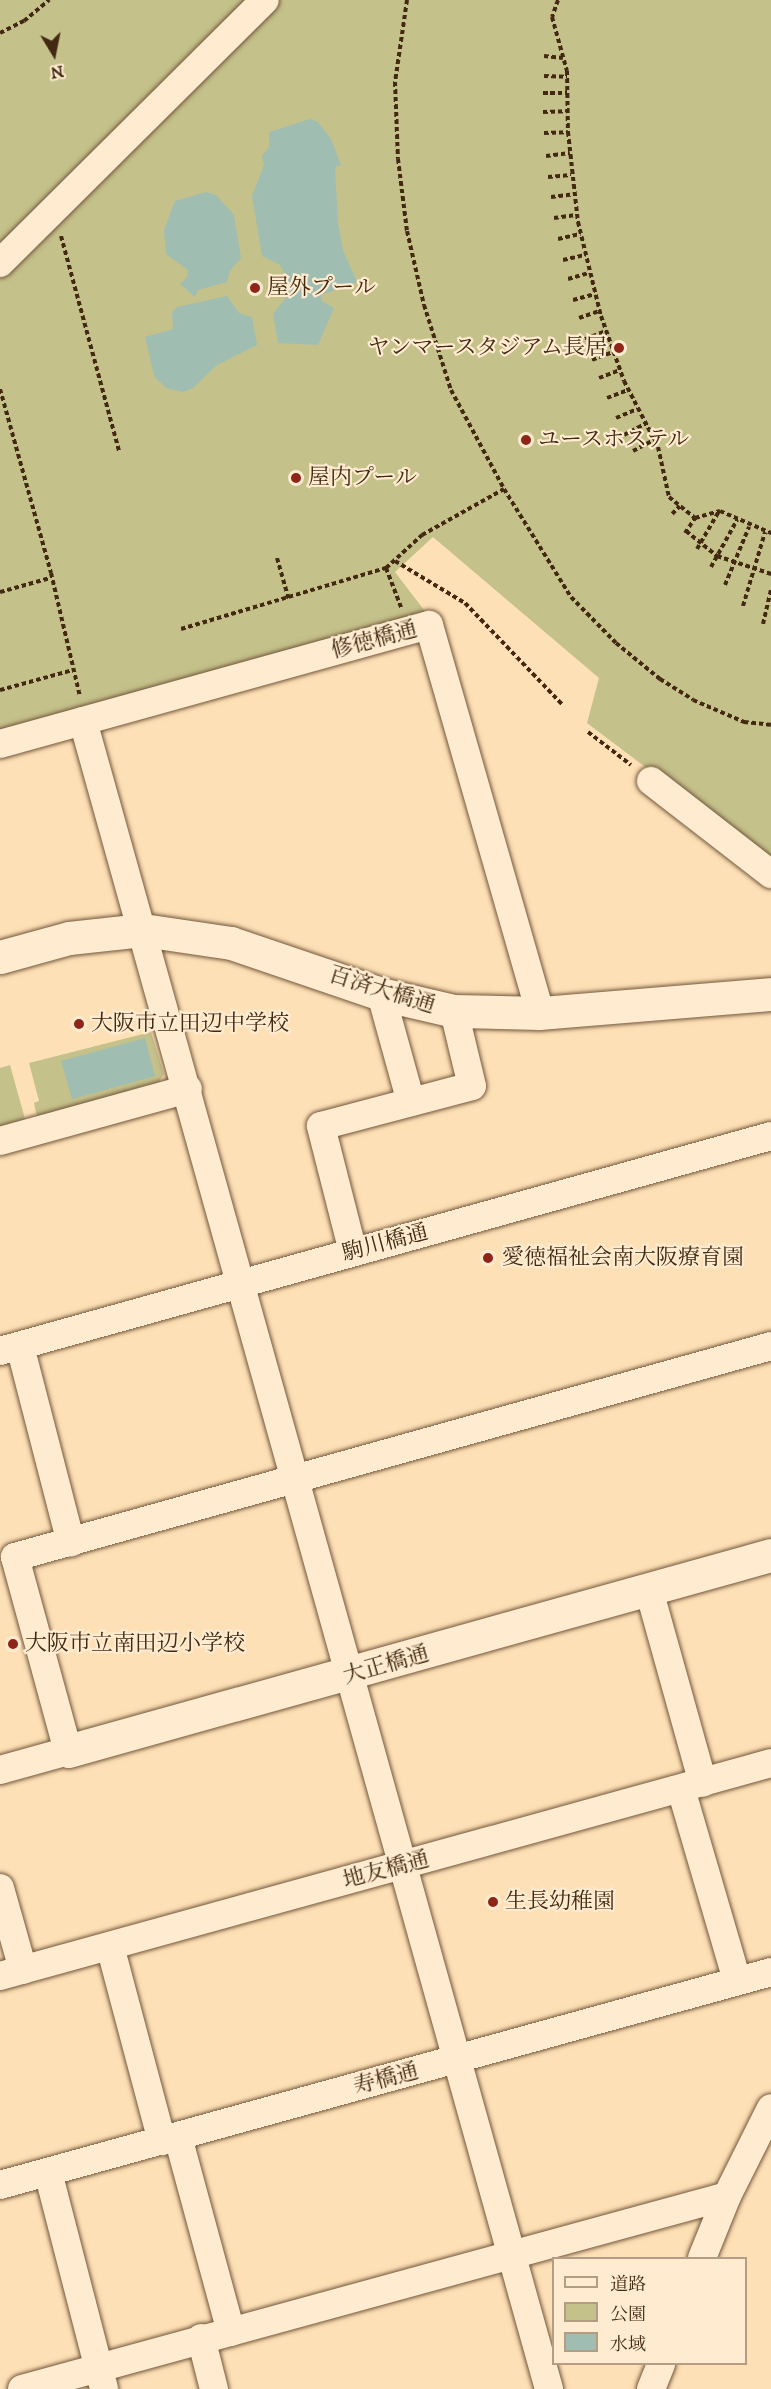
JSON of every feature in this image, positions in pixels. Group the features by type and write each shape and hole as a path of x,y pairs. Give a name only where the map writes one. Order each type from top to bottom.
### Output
{"street":[{"path":"0,263 265,0"},
{"name":"修徳橋通","path":"0,744 82,710 429,625 540,1013"},
{"path":"82,710 549,2389"},
{"path":"651,781 771,874"},
{"name":"百済大橋通","path":"0,957 69,938 144,930 231,943 381,994 454,1011 540,1013 771,994"},
{"path":"381,994 411,1102"},
{"path":"353,1252 321,1126 472,1086 454,1011"},
{"path":"0,1141 188,1089"},
{"name":"駒川橋通","path":"10,1348 771,1137"},
{"path":"68,1751 15,1557 771,1346"},
{"path":"10,1348 71,1543"},
{"name":"大正橋通","path":"0,1770 351,1675 771,1555"},
{"path":"649,1590 736,1981"},
{"name":"地友橋通","path":"11,1973 771,1763"},
{"path":"0,1888 11,1973"},
{"path":"110,1946 231,2332"},
{"name":"寿橋通","path":"0,2185 771,1972"},
{"path":"703,2257 726,2196 771,2108"},
{"path":"48,2172 101,2378"},
{"path":"22,2389 101,2378 201,2338 231,2332 726,2196"},
{"path":"201,2338 214,2389"},
{"path":"651,2389 661,2365"}],"path":[{"path":"0,33 24,21 49,0"},
{"path":"407,0 396,82 398,159 407,231 424,305 452,390 504,489 571,597 616,643 660,679 693,700 744,722 771,725"},
{"path":"558,0 552,17 567,77 571,175 576,215 589,273 599,311 620,370 654,440 669,497 694,518"},
{"path":"544,56 563,58"},
{"path":"544,76 567,77"},
{"path":"543,93 567,93"},
{"path":"543,112 567,111"},
{"path":"544,133 568,132"},
{"path":"546,156 570,153"},
{"path":"548,177 571,175"},
{"path":"551,197 574,194"},
{"path":"554,218 576,215"},
{"path":"59,230 119,451"},
{"path":"558,239 580,234"},
{"path":"563,260 585,255"},
{"path":"568,279 589,273"},
{"path":"573,300 595,294"},
{"path":"579,318 599,311"},
{"path":"585,339 606,331"},
{"path":"592,360 613,352"},
{"path":"599,378 620,370"},
{"path":"0,389 82,710"},
{"path":"607,398 628,390"},
{"path":"616,418 637,409"},
{"path":"624,435 645,424"},
{"path":"633,451 654,440"},
{"path":"181,629 289,600 386,568 422,535 504,489"},
{"path":"672,514 680,507"},
{"path":"698,547 720,511"},
{"path":"771,534 749,527 720,511 694,518 686,532 698,547 735,563 771,574"},
{"path":"711,567 737,520"},
{"path":"725,585 749,527"},
{"path":"743,606 765,532"},
{"path":"277,558 289,600"},
{"path":"395,561 465,603 562,704"},
{"path":"386,568 402,610"},
{"path":"0,592 50,578"},
{"path":"763,624 771,590"},
{"path":"0,690 73,670"},
{"path":"588,732 651,781"}],"green space":[{"path":"0,0 771,0 771,862 587,723 599,678 433,537 395,572 427,614 0,732"},
{"path":"151,1032 164,1074 159,1082 37,1117 34,1103 39,1101 29,1063"},
{"path":"10,1065 25,1119 0,1126 0,1068"}],"water":[{"path":"310,119 318,122 331,139 341,165 335,167 338,223 343,250 357,282 321,295 322,301 334,308 318,345 278,343 273,314 287,296 287,278 280,265 262,256 252,196 264,165 262,156 269,147 269,132"},
{"path":"206,192 216,195 234,215 241,258 230,271 227,282 198,290 195,297 180,284 187,277 188,270 166,254 164,230 175,201"},
{"path":"227,296 239,313 252,317 257,345 217,365 193,388 183,392 166,388 154,376 145,337 173,329 172,313 177,307"},
{"path":"145,1038 155,1076 72,1099 61,1061"}],"place":[{"name":"屋外プール","path":"255,288"},
{"name":"ヤンマースタジアム長居","path":"619,348"},
{"name":"ユースホステル","path":"526,440"},
{"name":"屋内プール","path":"296,478"},
{"name":"大阪市立田辺中学校","path":"79,1024"},
{"name":"愛徳福祉会南大阪療育園","path":"488,1258"},
{"name":"大阪市立南田辺小学校","path":"13,1644"},
{"name":"生長幼稚園","path":"493,1902"}]}
